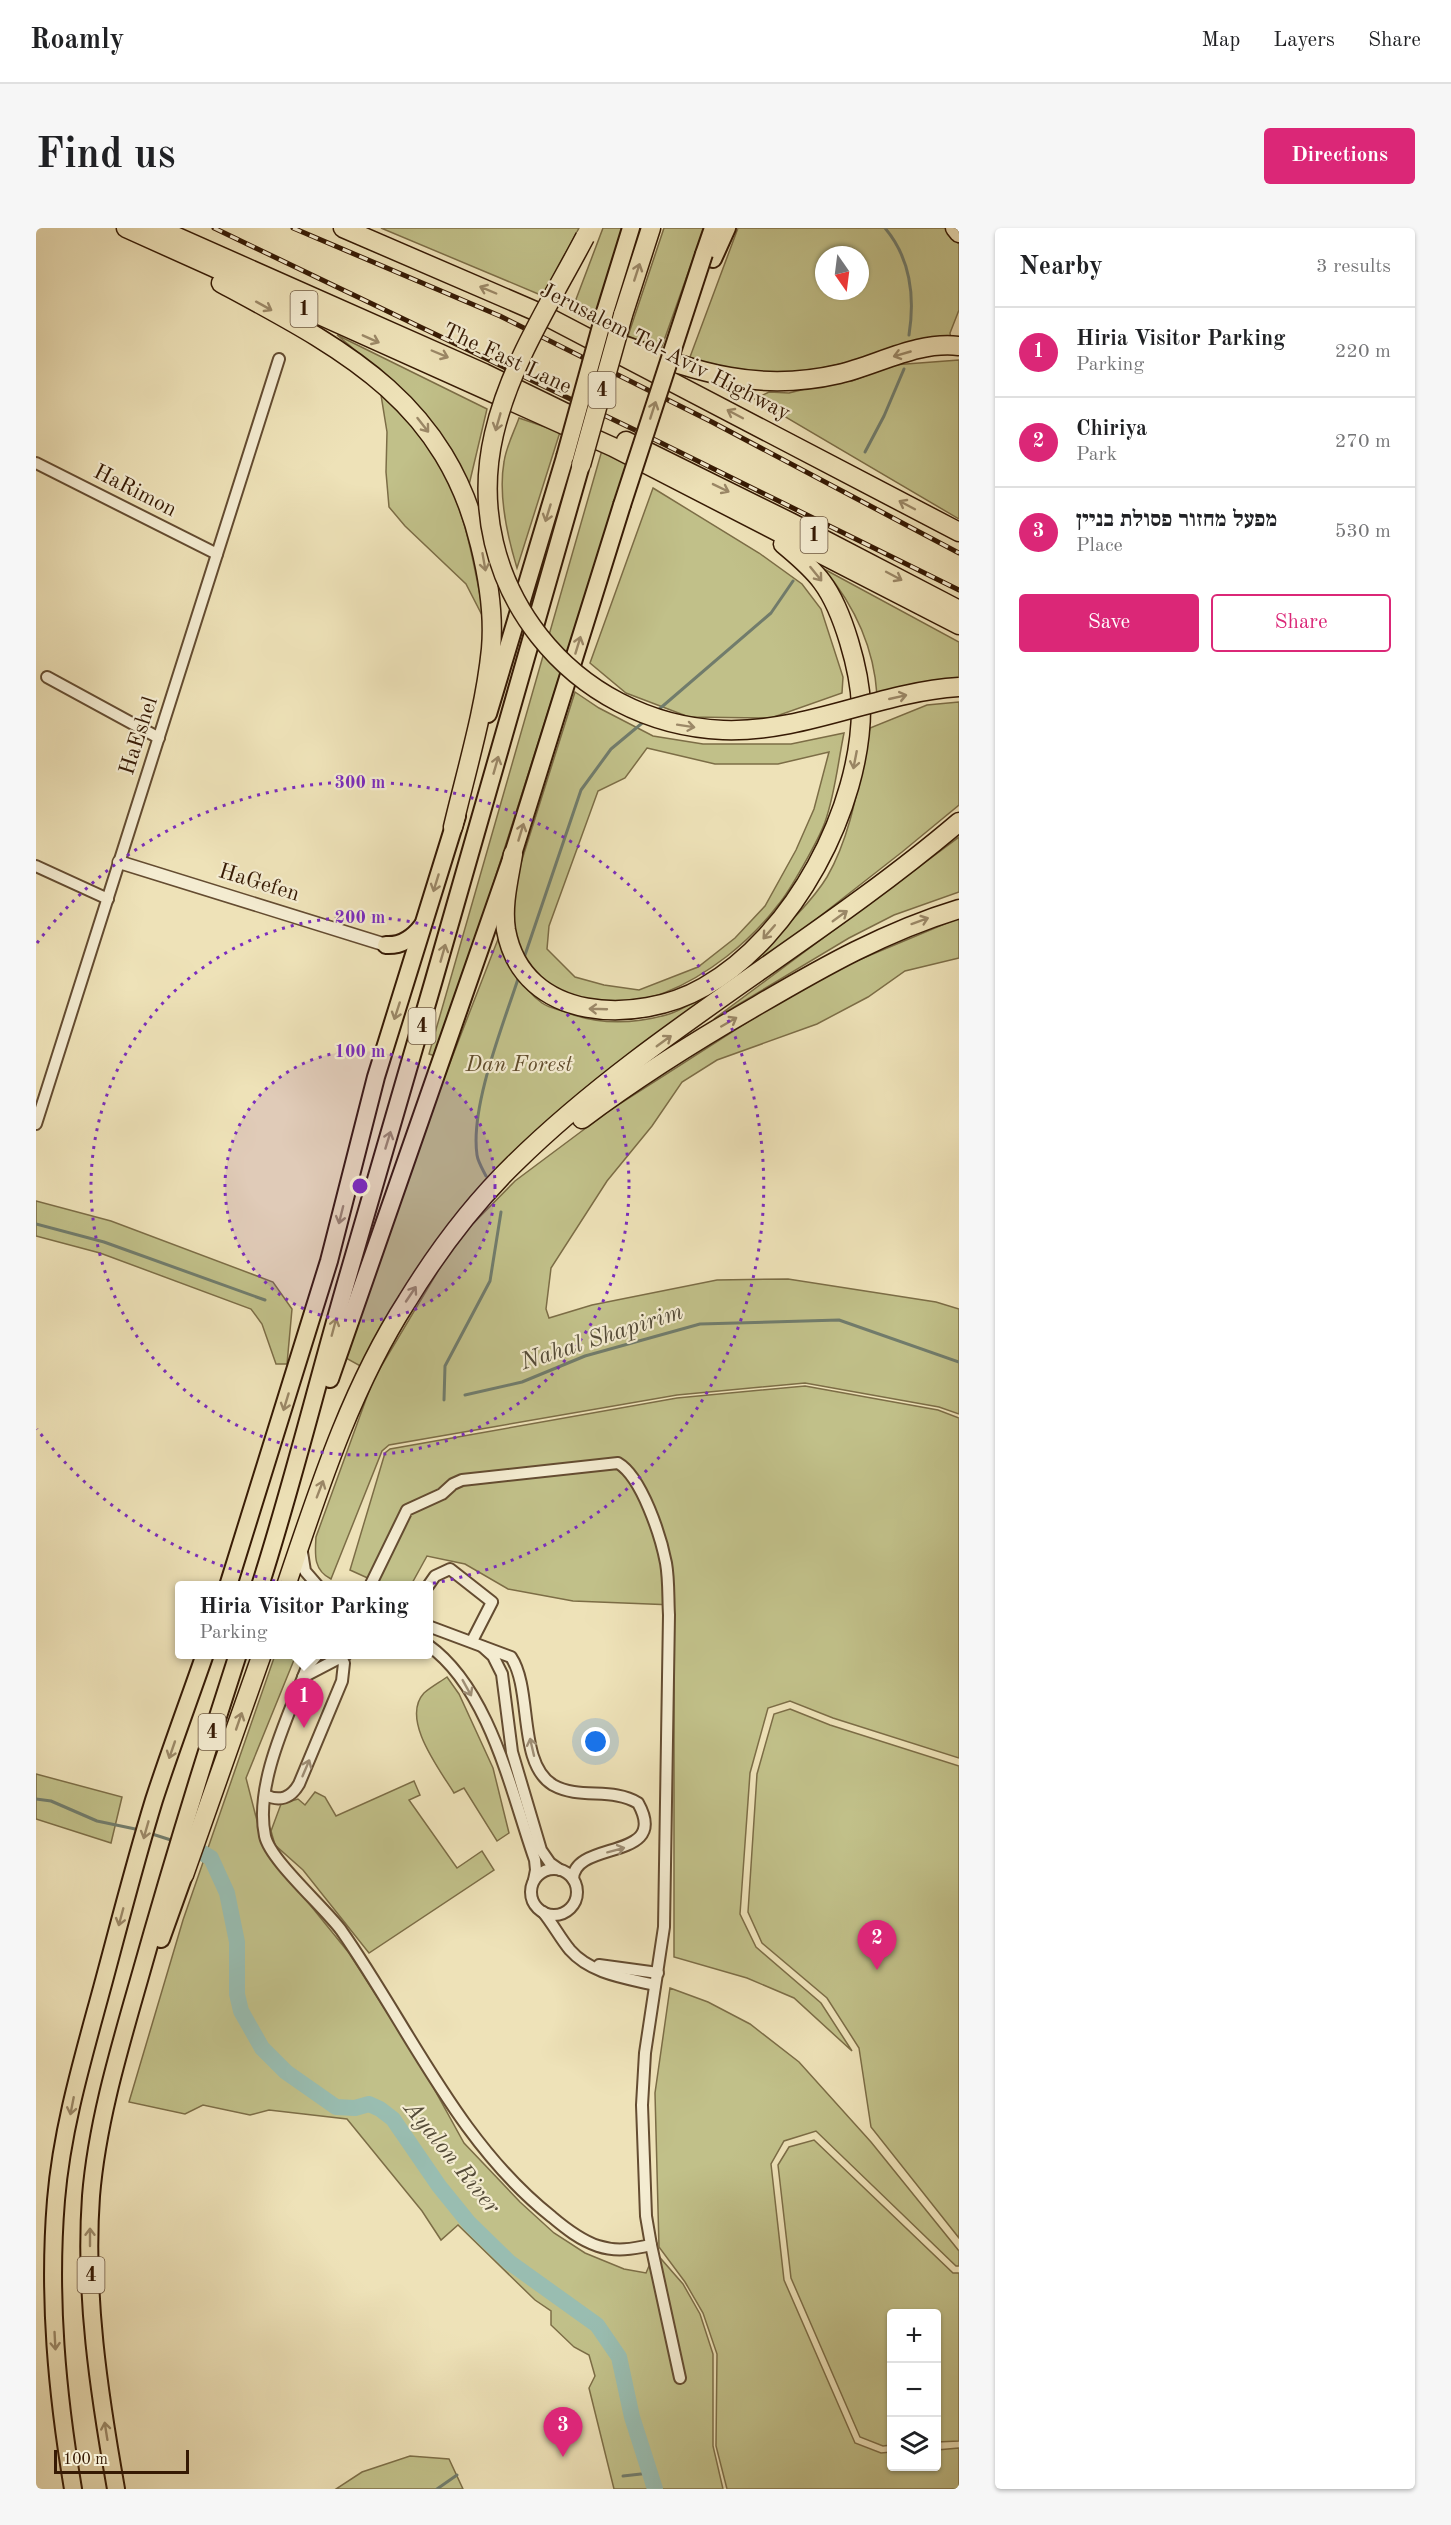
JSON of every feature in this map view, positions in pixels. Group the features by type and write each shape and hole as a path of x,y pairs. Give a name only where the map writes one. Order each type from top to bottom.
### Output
{"highway":[{"path":"121,228 304,328 348,355 381,380 409,408 447,461 468,506 477,532 488,586 491,629 483,700 453,827"},
{"name":"1","path":"126,228 578,431 959,625"},
{"name":"The Fast Lane","path":"157,228 505,383 792,523 959,610"},
{"name":"Jerusalem Tel-Aviv Highway","path":"343,228 566,326 959,532"},
{"name":"4","path":"262,1581 417,1043 614,314 631,228"},
{"name":"4","path":"614,314 651,228"},
{"path":"709,257 713,228"},
{"path":"282,1516 513,854 669,362 709,257 727,228"},
{"path":"955,228 959,233"},
{"path":"587,232 513,377 494,436 490,461 490,522 495,543 515,600 540,638 567,666 617,702 648,716 700,728 768,729 895,697 959,687"},
{"path":"566,326 700,372 755,382 820,378 904,352 948,345 959,346"},
{"name":"4","path":"230,1581 329,1261 376,1077 453,827 573,461"},
{"path":"513,854 505,920 514,954 533,980 547,993 564,1003 580,1008 610,1010 648,1006 698,990 720,977 757,945 796,900 817,867 838,818 856,749 860,692 845,633 823,584 807,564 757,521"},
{"path":"288,1581 304,1530 354,1399 378,1351 413,1291 478,1204 533,1145 621,1072 867,896 959,822"},
{"path":"478,1204 574,1125 628,1085 695,1042 829,963 900,929 959,909"},
{"path":"386,945 394,945 407,940 423,925"},
{"path":"386,945 400,957 407,980"},
{"name":"4","path":"73,2489 56,2361 52,2284 56,2198 77,2079 154,1800 203,1659"},
{"name":"4","path":"116,2489 102,2406 93,2327 90,2223 97,2153 116,2061 177,1873 187,1810 236,1659"},
{"path":"177,1873 205,1816 261,1659"}],"street":[{"name":"HaEshel","path":"36,1124 279,359"},
{"name":"HaRimon","path":"36,463 217,554"},
{"path":"46,677 159,738"},
{"name":"HaGefen","path":"119,862 386,945"},
{"path":"36,866 108,899"},
{"path":"372,1581 407,1510 442,1494 453,1484 462,1480 610,1462 623,1466 642,1493 654,1522 666,1565 668,1588 664,1928 645,2053 642,2104 646,2216 680,2378"},
{"path":"304,1530 302,1562 305,1571 314,1581"},
{"path":"432,1581 435,1576 450,1569 492,1602 474,1642"},
{"path":"433,1627 511,1657 517,1665 534,1756 541,1773 551,1784 579,1793 622,1795 638,1803 642,1810 643,1826 634,1842 626,1847 583,1860 575,1866 573,1879 576,1892 565,1916 562,1934 576,1956 606,1966 658,1973"},
{"path":"474,1642 493,1656 502,1674 509,1738 541,1850 550,1863 573,1879"},
{"path":"433,1648 460,1675 490,1733 510,1780 535,1860 532,1899 576,1956 613,1975 655,1985"},
{"path":"314,1659 303,1677 269,1772 265,1795 264,1834 268,1848 340,1930 398,2016 457,2114 520,2190 570,2232 596,2246 624,2250 651,2245"},
{"path":"303,1677 339,1659"},
{"path":"265,1795 273,1799 285,1798 294,1793 342,1681 343,1659"},
{"path":"534,1880 545,1870 560,1870"},
{"path":"543,1912 556,1914 572,1905"}],"green space":[{"path":"381,228 579,228 543,296"},
{"path":"603,228 623,228 594,321 572,310"},
{"path":"664,228 704,228 661,349 628,336"},
{"path":"738,228 947,228 959,244 959,310 950,333 951,339 796,374 769,377 712,367 690,357"},
{"path":"337,335 487,409 469,485 442,439 412,402"},
{"path":"959,360 959,519 755,399 769,392 789,393 833,382 852,381 893,365"},
{"path":"381,395 423,439 443,469 464,525 485,621 466,584 405,526 389,507 386,472 387,432"},
{"path":"519,418 560,432 517,568 507,529 502,475 508,445"},
{"path":"602,450 627,464 438,1057 429,1054"},
{"path":"653,488 759,553 802,584 821,609 843,677 842,693 771,718 689,717 626,693 590,663"},
{"path":"824,569 959,642 959,678 877,695 872,661 861,628 845,597"},
{"path":"575,692 599,708 653,736 703,744 791,744 844,733 834,789 825,822 790,889 767,919 741,945 712,967 680,986 646,998 601,1004 583,1002 564,995 539,977 521,952 513,910 514,885","holes":["647,748 715,764 778,764 829,752 814,809 796,850 765,906 735,938 698,967 639,990 604,985 575,977 547,949 549,926 598,791 625,778"]},
{"name":"Dan Forest","path":"959,702 959,805 524,1148 364,1368 344,1357 425,1127 500,934 522,981 534,997 551,1008 592,1020 617,1022 654,1018 685,1007 730,976 777,935 798,914 827,877 836,860 849,823 870,728 927,705"},
{"path":"959,837 959,892 894,915 849,938 714,1019"},
{"path":"959,918 959,958 905,971 868,997 817,1024 717,1060 682,1082 652,1126 607,1181 551,1268 546,1309 549,1318 592,1305 717,1280 788,1279 936,1302 959,1309 959,1414 939,1407 805,1383 677,1395 389,1445 382,1451 331,1579 325,1575 316,1561 316,1537 373,1380 456,1241 515,1181 610,1110 818,977"},
{"path":"36,1201 111,1221 273,1282 292,1309 287,1364 276,1364 262,1324 251,1309 100,1253 36,1236"},
{"path":"805,1386 938,1410 959,1418 959,1758 833,1718 790,1701 768,1708 750,1773 740,1914 756,1947 821,2003 852,2051 794,1998 747,1978 674,1957 674,1605 573,1601 508,1589 465,1564 427,1556 413,1581 374,1581 350,1570 385,1453 390,1449 677,1398"},
{"path":"274,1659 294,1659 246,1778 264,1848 349,1953 422,2067 464,2143 520,2202 554,2233 585,2253 624,2269 646,2273 655,2252 683,2284 700,2314 713,2354 713,2446 723,2489 614,2489 589,2388 595,2376 589,2355 574,2347 551,2325 551,2311 535,2300 458,2225 441,2240 422,2211 347,2119 269,2110 250,2115 203,2105 185,2114 129,2102 183,1920"},
{"path":"447,1677 459,1694 493,1768 509,1833 497,1841 464,1788 454,1793 432,1758 419,1730 418,1704 424,1693"},
{"path":"790,1709 830,1725 959,1766 959,2238 871,2127 859,2048 827,1998 762,1943 748,1912 757,1774 774,1714"},
{"path":"36,1774 122,1797 111,1843 36,1819"},
{"path":"414,1781 420,1795 409,1800 457,1868 482,1851 494,1870 369,1953 303,1870 275,1845 271,1831 281,1804 298,1799 305,1805 315,1792 325,1797 336,1816"},
{"path":"670,1988 708,2002 750,2024 799,2062 871,2142 959,2251 959,2266 956,2266 816,2131 784,2141 771,2164 784,2280 855,2443 881,2453 887,2452 887,2471 941,2471 941,2450 959,2448 959,2489 727,2489 716,2446 717,2354 703,2313 685,2282 659,2247 655,2093"},
{"path":"814,2140 953,2273 959,2273 959,2441 941,2442 941,2309 887,2309 887,2446 860,2437 791,2278 778,2165 789,2147"},
{"path":"410,2456 449,2459 463,2489 336,2489 362,2472"}],"waterway":[{"path":"885,228 901,252 906,265 911,293 909,335"},
{"path":"865,452 884,416 904,369"},
{"path":"657,711 771,613 793,581"},
{"path":"525,955 581,790 611,749 647,719"},
{"path":"486,1176 477,1155 478,1114 489,1066 518,979"},
{"path":"444,1400 445,1366 490,1281 501,1212"},
{"name":"Nahal Shapirim","path":"36,1224 104,1242 265,1300"},
{"name":"Nahal Shapirim","path":"465,1395 522,1382 585,1356 700,1324 839,1320 959,1362"},
{"path":"36,1799 51,1801 97,1821 140,1830"},
{"path":"149,1833 174,1841"},
{"name":"Ayalon River","path":"199,1851 211,1858 227,1893 237,1942 237,1994 241,2011 262,2048 286,2072 336,2107 355,2108 369,2104 393,2119 439,2186 469,2223 509,2262 597,2325 619,2357 632,2417 655,2489"},
{"path":"623,2476 650,2473"},
{"path":"437,2489 457,2475"}],"railway":[{"path":"214,228 637,431 959,590"},
{"path":"293,228 500,316 712,422 959,553"}],"place":[{"name":"Hiria Visitor Parking","path":"304,1728"},
{"name":"Chiriya","path":"877,1970"},
{"name":"מפעל מחזור פסולת בניין","path":"563,2457"}]}
